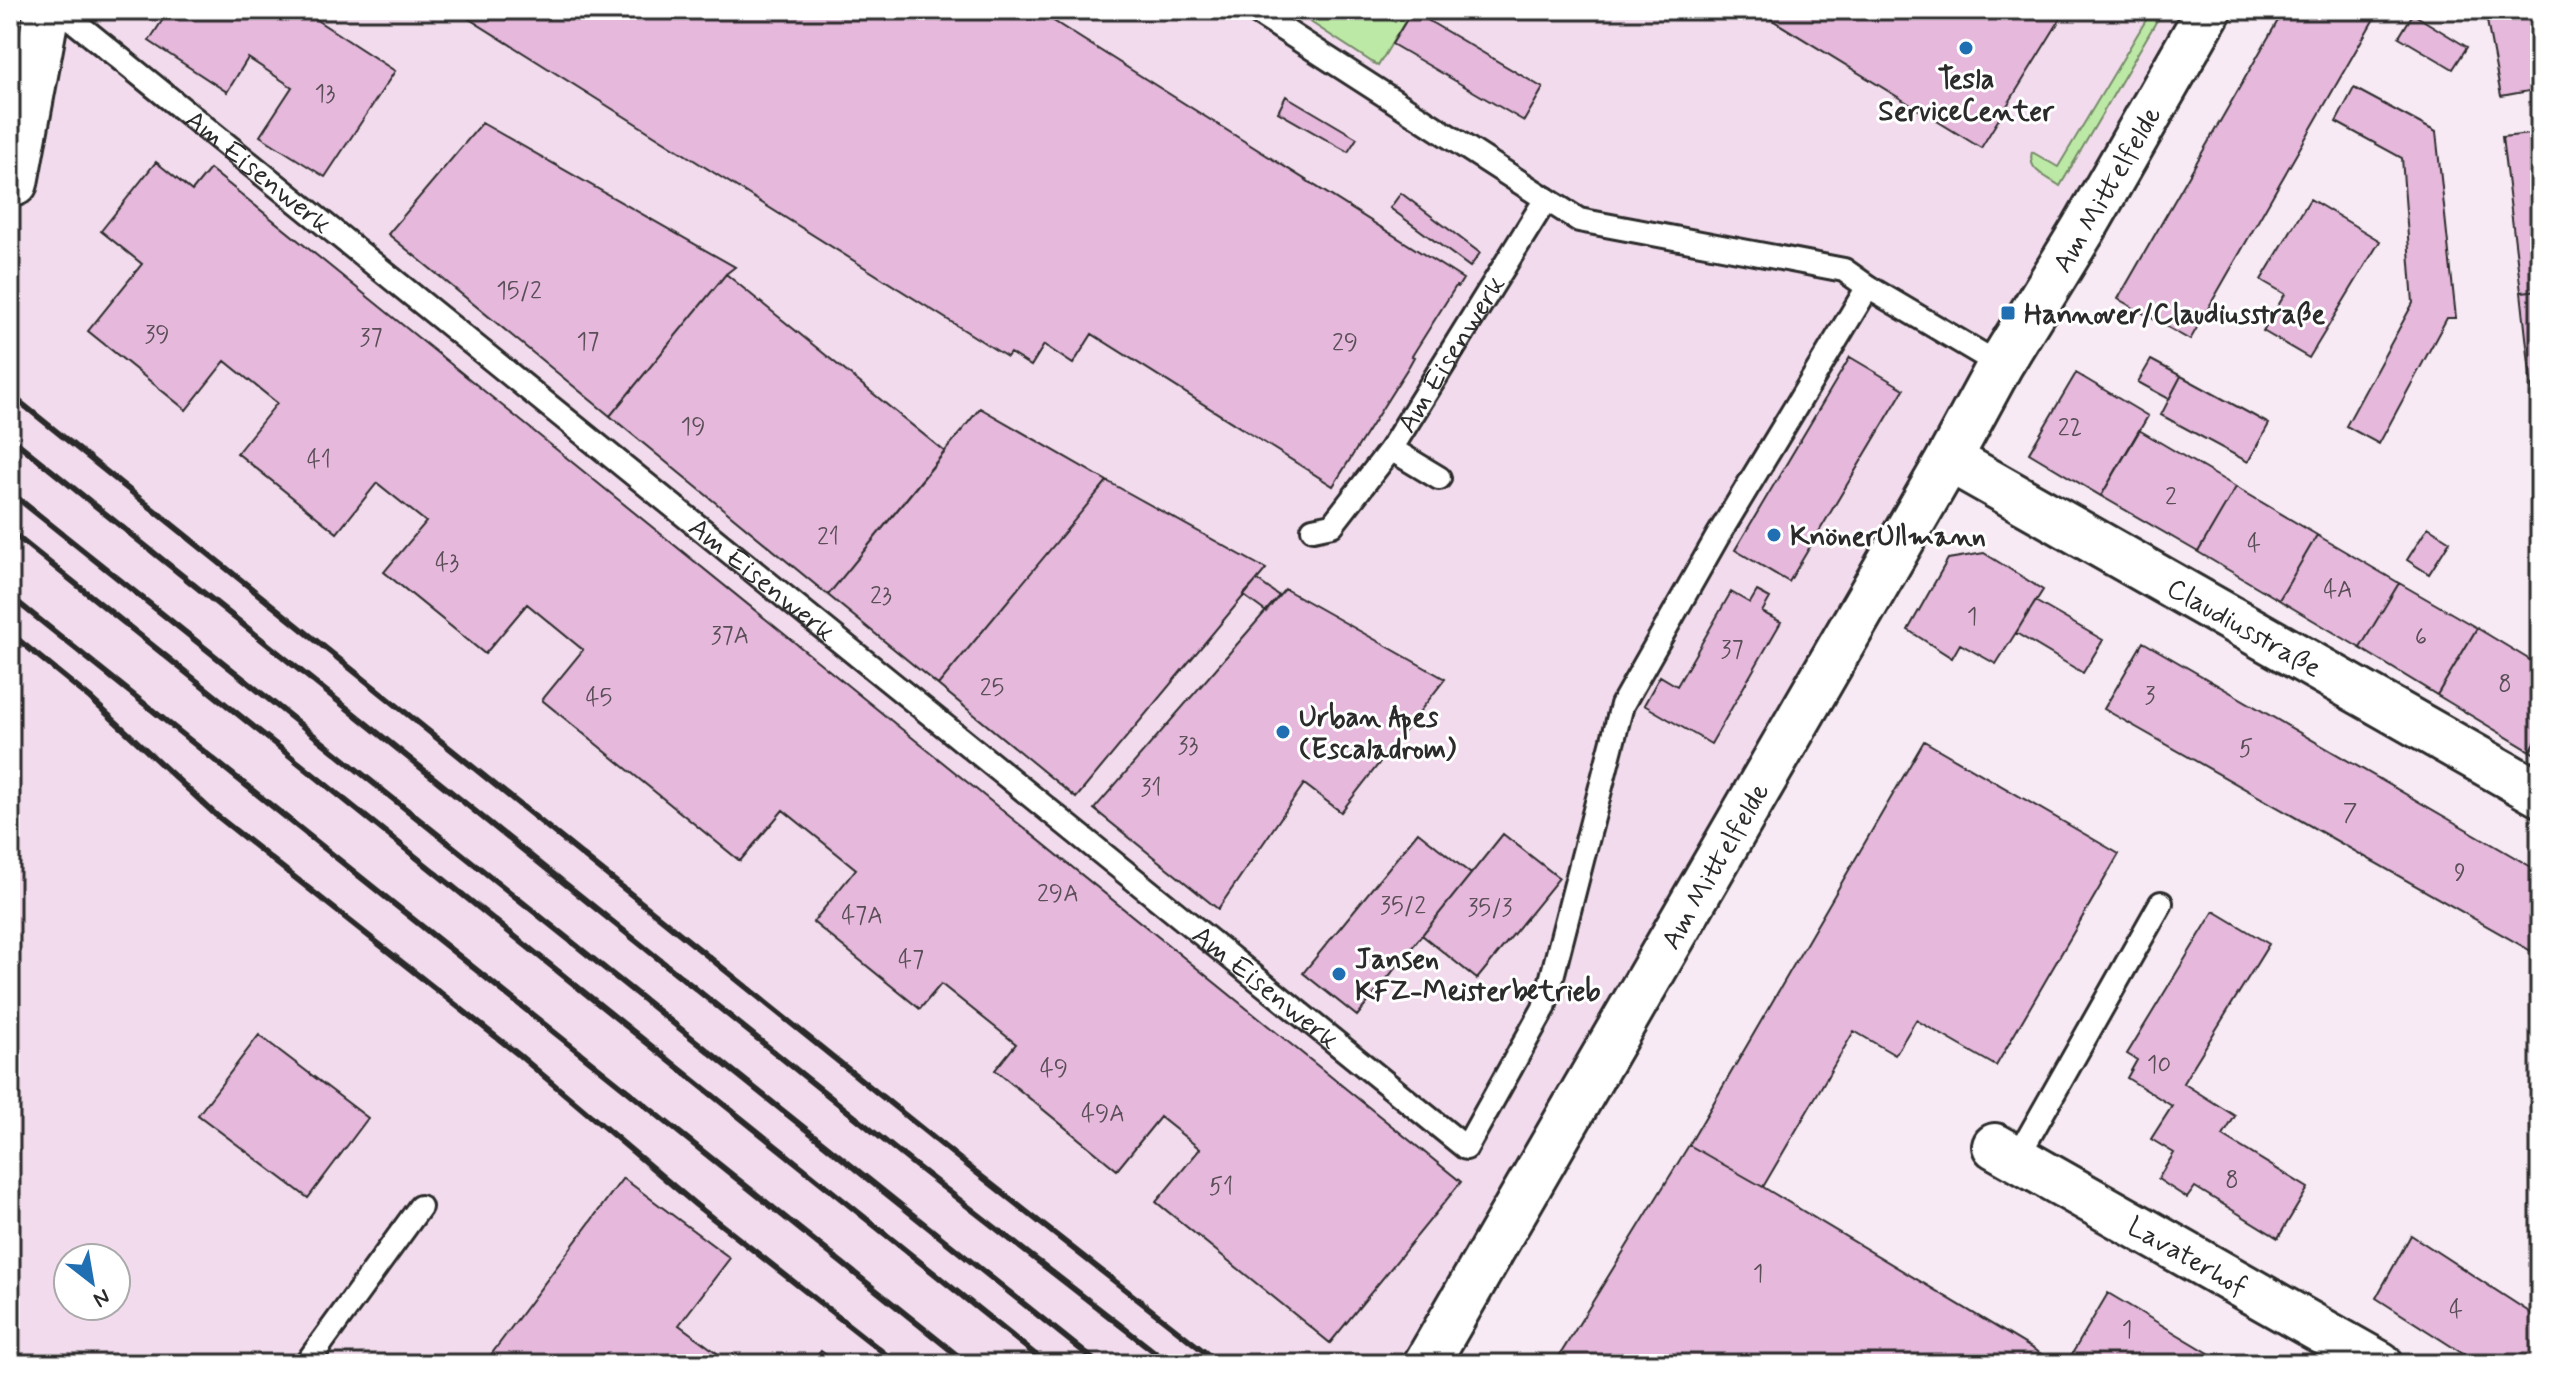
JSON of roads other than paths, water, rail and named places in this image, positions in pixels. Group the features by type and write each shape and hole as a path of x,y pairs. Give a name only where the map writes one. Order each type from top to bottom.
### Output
{"street":[{"path":"15,183 47,10"},
{"name":"Am Mittelfelde","path":"1426,1364 1949,459 2000,365 2076,241 2209,10"},
{"name":"Claudiusstraße","path":"1949,459 2540,794"},
{"name":"Lavaterhof","path":"2006,1152 2380,1364"}],"lane":[{"name":"Am Eisenwerk","path":"60,10 1466,1148 1544,1008 1616,701 1868,287"},
{"path":"1253,10 1579,220 1844,270 2000,365"},
{"name":"Am Eisenwerk","path":"1313,529 1332,525 1391,449 1546,199"},
{"path":"1391,449 1439,478"},
{"path":"2006,1152 2161,903"},
{"path":"306,1364 420,1207"}],"railway":[{"path":"10,394 972,1169 1220,1364"},
{"path":"10,437 916,1166 1170,1364"},
{"path":"10,492 1099,1364"},
{"path":"10,531 1047,1364"},
{"path":"10,596 968,1364"},
{"path":"10,633 90,698 216,815 519,1055 696,1205 898,1364"}],"place":[{"name":"Tesla ServiceCenter","path":"1966,48"},
{"name":"Hannover/Claudiusstraße","path":"2008,313"},
{"name":"KnönerUllmann","path":"1774,535"},
{"name":"Urban Apes (Escaladrom)","path":"1283,732"},
{"name":"Jansen KFZ-Meisterbetrieb","path":"1339,974"}]}
